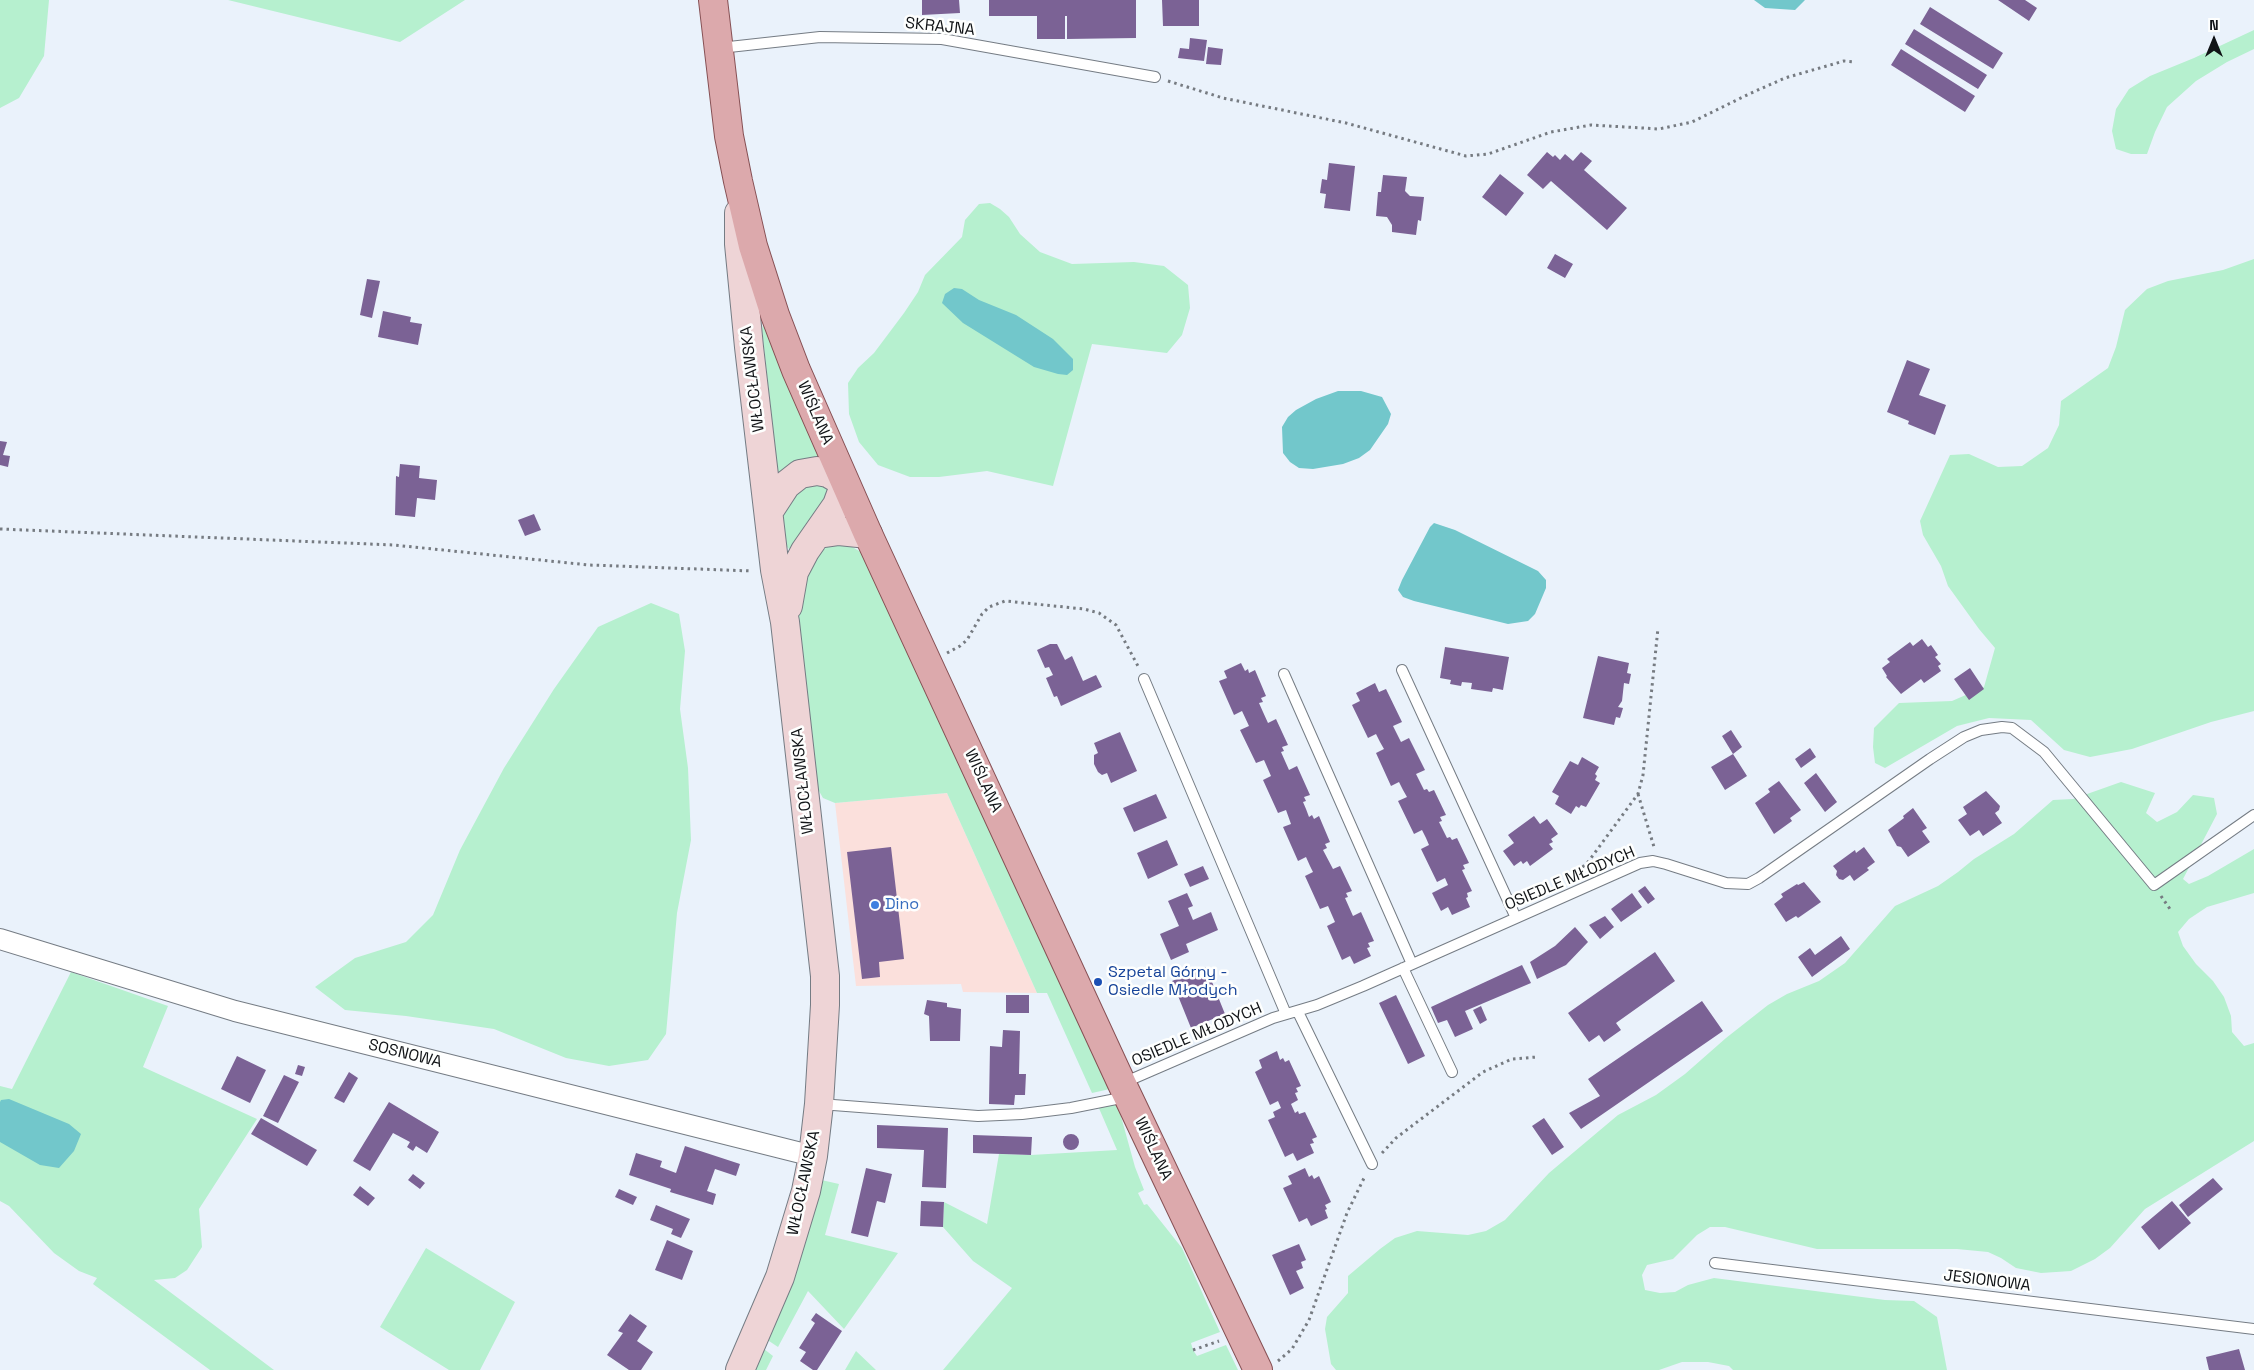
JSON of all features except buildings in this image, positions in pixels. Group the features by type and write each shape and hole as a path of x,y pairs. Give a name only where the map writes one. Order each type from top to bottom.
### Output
{"main road":[{"name":"WIŚLANA","path":"713,0 729,136 753,246 775,315 868,534 1125,1090 1266,1367"},
{"name":"WŁOCŁAWSKA","path":"738,181 739,244 744,300 775,570 785,622 825,976 819,1104 813,1156 796,1231 780,1277 740,1370"},
{"path":"769,511 786,485 800,474 828,473 845,483 837,505 805,551 794,572 785,622"},
{"path":"818,534 839,531 868,534"}],"street":[{"name":"SOSNOWA","path":"0,939 235,1011 813,1156"}],"lane":[{"name":"SKRAJNA","path":"719,48 820,37 942,40 1155,77"},
{"path":"1402,670 1516,918"},
{"path":"1284,674 1452,1072"},
{"path":"1144,679 1286,1014"},
{"name":"OSIEDLE MŁODYCH","path":"819,1104 978,1116 1032,1113 1071,1108 1125,1090 1286,1014 1298,1012 1407,966 1640,863 1653,861 1726,882 1748,884 1930,759 1964,737 1981,730 2002,727 2012,728 2044,752 2154,885 2254,815"},
{"path":"1298,1012 1372,1164"},
{"name":"JESIONOWA","path":"1716,1263 2254,1329"}],"path":[{"path":"1155,77 1223,98 1346,123 1466,156 1488,154 1551,132 1591,125 1659,129 1692,122 1785,78 1844,61 1855,62"},
{"path":"0,529 394,545 589,565 738,572 775,570"},
{"path":"926,657 946,653 960,646 967,640 982,614 998,603 1005,601 1084,609 1099,613 1116,625 1144,679"},
{"path":"1567,881 1588,862 1638,794 1643,776 1658,628"},
{"path":"1638,794 1654,843 1656,856 1653,861"},
{"path":"1266,1367 1292,1348 1309,1320 1347,1213 1372,1164 1396,1138 1483,1072 1512,1059 1537,1057"}],"shaded area":[{"path":"947,793 1037,993 963,992 961,984 856,986 835,803"}],"green space":[{"path":"0,0 49,0 44,56 19,98 0,108"},
{"path":"228,0 465,0 400,42"},
{"path":"2254,30 2254,49 2227,62 2196,81 2167,107 2147,154 2131,154 2116,149 2112,131 2116,109 2129,89 2150,76"},
{"path":"990,203 1009,217 1020,234 1040,252 1072,264 1134,262 1164,266 1188,285 1190,308 1182,335 1167,353 1092,344 1053,486 987,471 939,477 910,477 878,465 859,442 849,414 848,383 858,368 874,353 904,313 918,292 925,275 962,237 965,220 979,204"},
{"path":"2254,259 2254,711 2211,722 2132,749 2090,757 2064,750 2031,720 1989,718 1957,726 1885,768 1875,763 1873,747 1874,728 1899,703 1952,701 1984,687 1995,648 1948,586 1941,566 1923,535 1920,521 1950,455 1969,454 1998,467 2022,466 2048,448 2059,425 2061,401 2108,368 2116,347 2125,310 2147,289 2168,281 2223,270"},
{"path":"763,325 766,326 819,455 818,460 781,474 778,473"},
{"path":"802,483 828,486 828,498 793,548 789,549 787,547 783,513"},
{"path":"832,544 847,544 861,552 967,775 1110,1089 1092,1093 1047,993 1037,993 947,793 835,803 823,798 815,784 797,625 798,586 822,550"},
{"path":"651,603 679,614 685,651 680,709 688,768 691,840 677,913 666,1034 648,1060 609,1066 566,1058 494,1029 406,1016 345,1010 315,987 355,958 406,942 433,915 460,850 504,768 554,689 598,627"},
{"path":"2121,782 2155,793 2146,813 2157,822 2177,812 2193,795 2214,798 2217,814 2183,879 2189,884 2208,876 2254,849 2254,893 2207,907 2189,919 2178,932 2183,946 2224,997 2231,1016 2232,1032 2244,1046 2254,1043 2254,1141 2145,1209 2110,1248 2095,1259 2071,1271 2041,1273 2016,1268 1988,1252 1957,1249 1817,1249 1725,1227 1710,1227 1697,1235 1673,1259 1647,1265 1642,1275 1645,1290 1660,1293 1675,1292 1688,1285 1714,1278 1885,1300 1914,1301 1937,1317 1947,1370 1733,1370 1729,1366 1708,1362 1682,1362 1659,1370 1336,1370 1331,1364 1325,1329 1327,1317 1348,1293 1348,1276 1380,1249 1395,1238 1417,1231 1468,1235 1486,1231 1505,1220 1549,1173 1618,1115 1656,1095 1685,1074 1768,1005 1787,994 1819,981 1845,963 1895,906 1938,886 1974,859 2014,834 2053,800 2073,799"},
{"path":"71,972 168,1006 143,1067 257,1119 199,1209 202,1247 187,1270 175,1278 154,1280 274,1370 210,1370 93,1284 97,1278 79,1271 54,1253 9,1206 0,1201 0,1086 12,1089"},
{"path":"1117,1102 1135,1167 1144,1190 1138,1193 1144,1205 1147,1204 1182,1248 1220,1332 1191,1343 1193,1350 1197,1356 1226,1345 1238,1370 943,1370 1012,1288 973,1261 943,1227 944,1202 987,1224 999,1154 1031,1155 1117,1150 1098,1106"},
{"path":"817,1179 839,1184 825,1235 898,1253 844,1329 808,1291 778,1347 766,1339"},
{"path":"426,1248 515,1302 480,1370 449,1370 380,1327"},
{"path":"764,1349 773,1356 766,1370 753,1370"},
{"path":"856,1351 876,1370 845,1370"}],"water":[{"path":"1754,0 1805,0 1795,10 1765,8"},
{"path":"954,288 962,289 979,300 1016,315 1053,339 1073,359 1073,370 1067,375 1034,367 963,323 942,303 945,294"},
{"path":"1338,391 1361,391 1382,397 1391,414 1388,424 1370,450 1359,458 1343,464 1313,469 1299,468 1290,462 1283,453 1282,427 1288,417 1296,410 1316,399"},
{"path":"1434,523 1455,530 1538,571 1546,580 1546,588 1535,614 1528,621 1508,624 1403,597 1398,590 1402,580 1430,527"},
{"path":"9,1099 69,1124 81,1134 74,1151 59,1168 40,1165 0,1142 0,1102 1,1100"}],"place":[{"name":"Dino","path":"875,905"},
{"name":"Szpetal Górny - Osiedle Młodych","path":"1098,982"}]}
